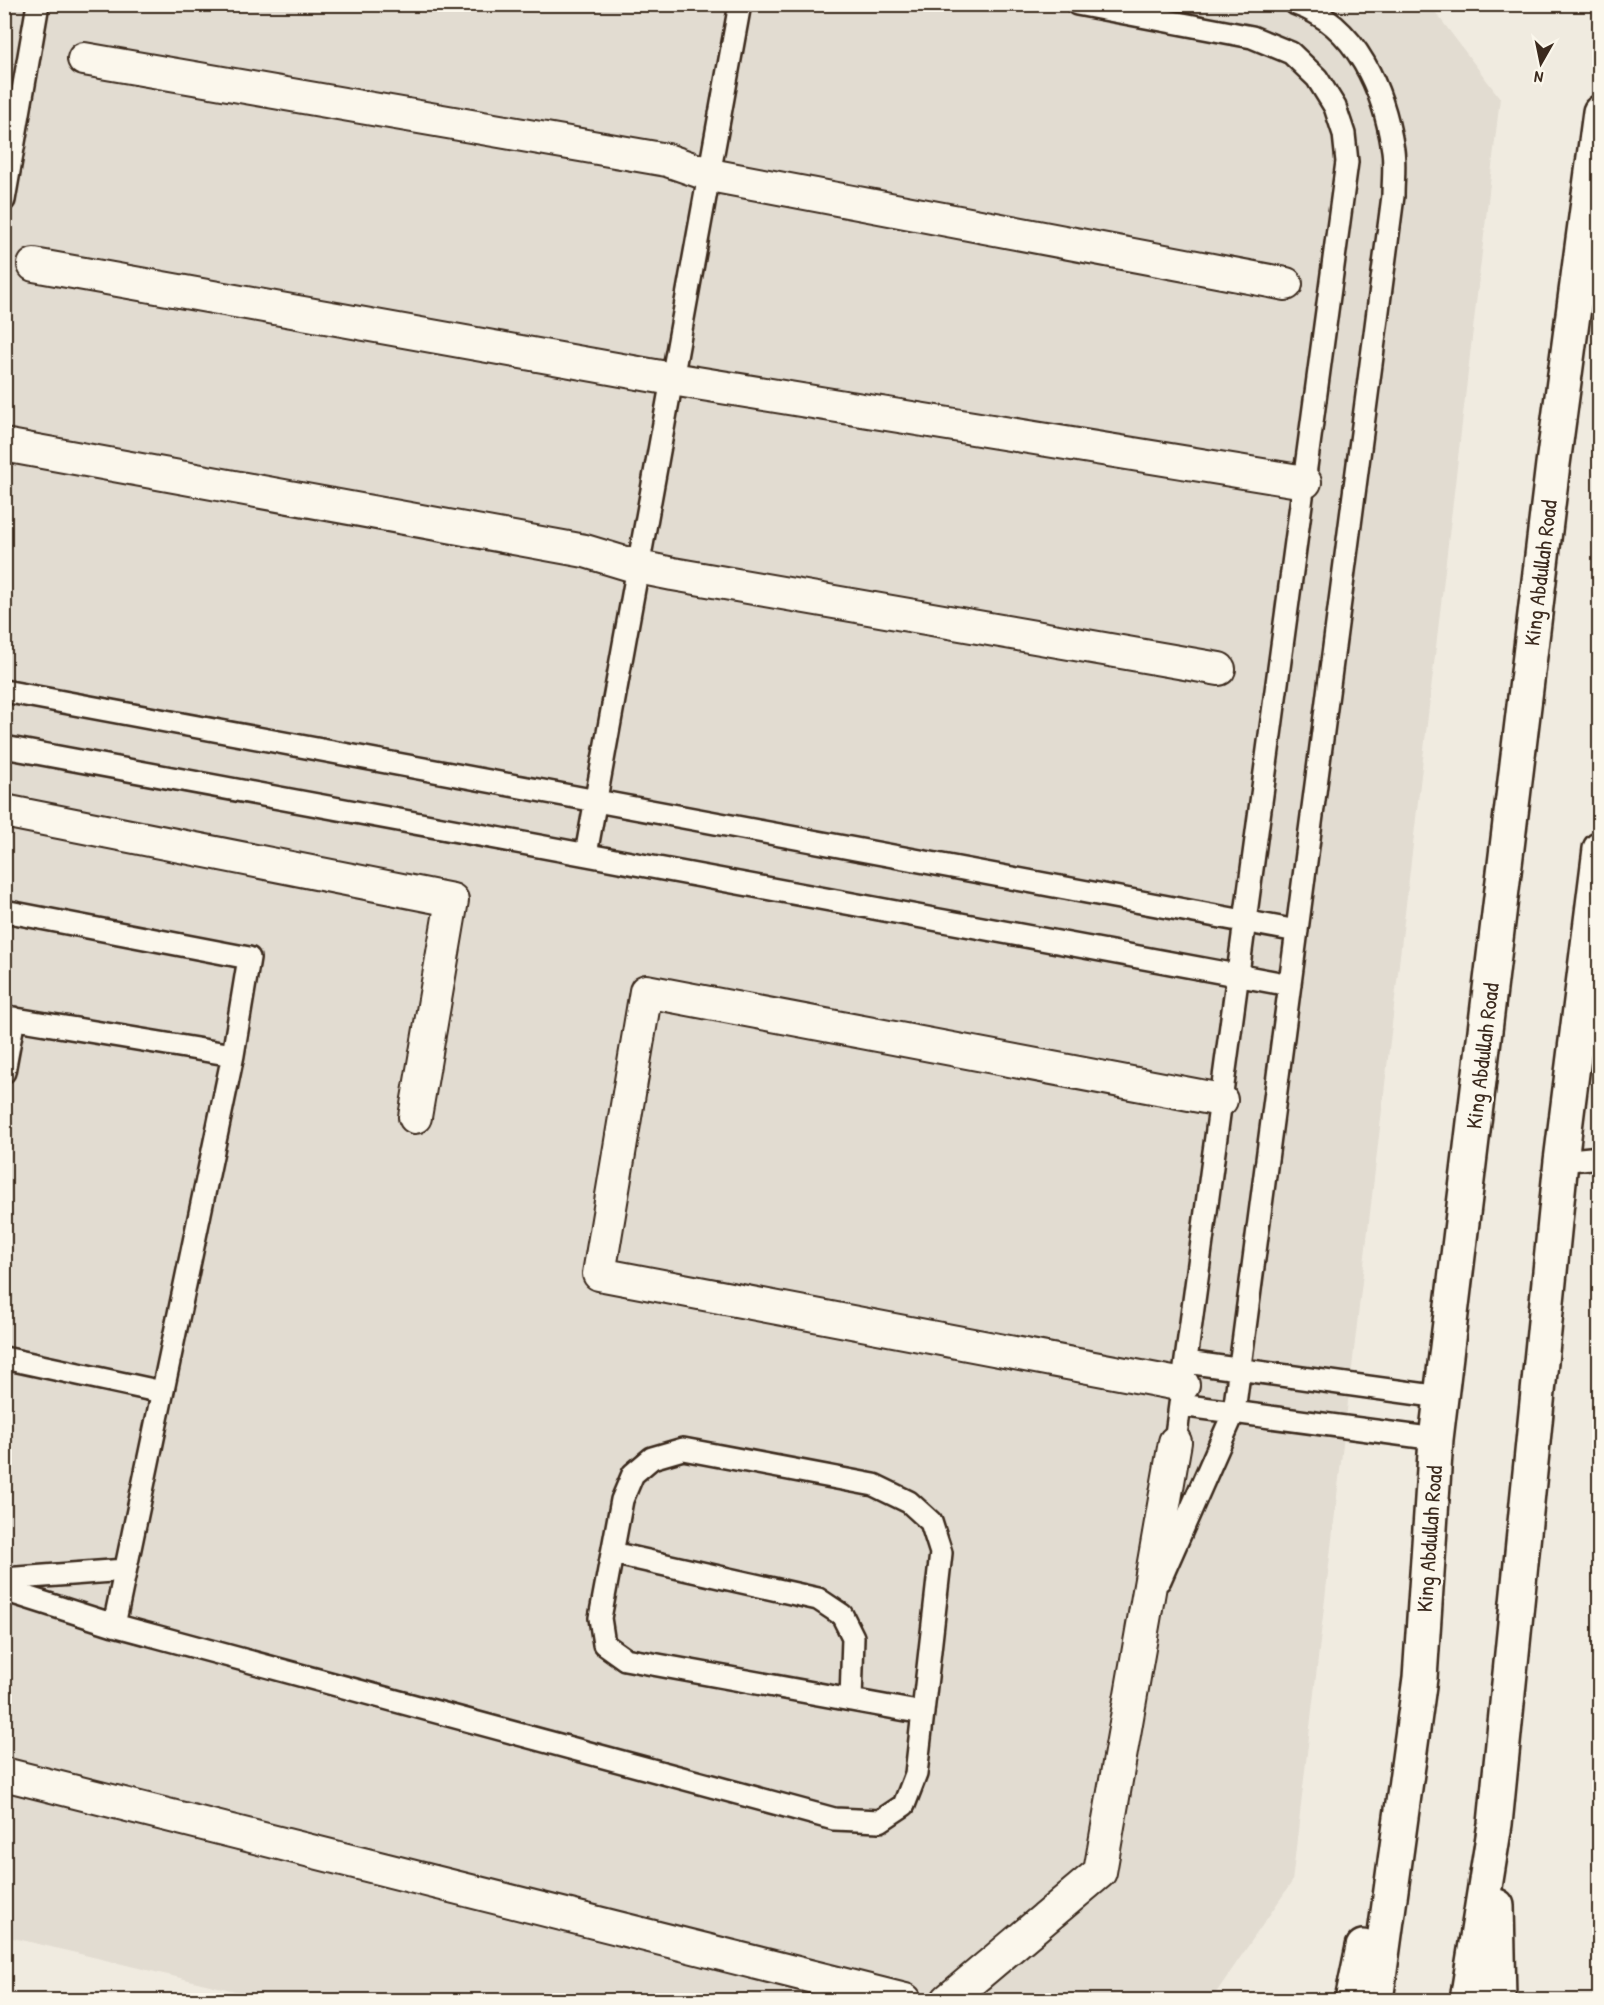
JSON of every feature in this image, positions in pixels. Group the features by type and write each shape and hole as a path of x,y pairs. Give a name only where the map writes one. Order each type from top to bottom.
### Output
{"main road":[{"name":"King Abdullah Road","path":"1376,2001 1420,1678 1436,1439 1552,476 1599,112"},
{"path":"1467,2001 1495,1824 1561,1161 1590,999 1599,849"},
{"path":"1352,2001 1420,1678"},
{"path":"1495,1824 1499,2001"}],"street":[{"path":"84,59 667,160 710,175 1286,284"},
{"path":"34,265 672,379 1305,482"},
{"path":"4,445 585,551 638,567 1219,669"},
{"path":"4,811 452,900 415,1117"},
{"path":"1183,1384 599,1274 646,991 1221,1100"},
{"path":"948,2001 1100,1872 1175,1442"},
{"path":"4,1774 905,2001"}],"lane":[{"path":"4,200 38,4"},
{"path":"586,855 740,4"},
{"path":"1077,4 1252,37 1291,53 1317,78 1335,107 1344,134 1347,162 1175,1442"},
{"path":"1145,1614 1234,1412 1393,196 1393,152 1382,103 1366,64 1335,26 1308,8 1296,4"},
{"path":"4,691 1297,931"},
{"path":"4,747 1290,985"},
{"path":"4,911 249,957 233,1055 114,1625"},
{"path":"4,1072 9,1018 233,1055"},
{"path":"1561,1161 1599,1157"},
{"path":"4,1358 162,1392"},
{"path":"1183,1384 1240,1370 1441,1397"},
{"path":"1183,1384 1234,1412 1436,1439"},
{"path":"4,1590 114,1625 834,1820 880,1821 904,1805 916,1774 923,1713 941,1553 931,1522 909,1502 874,1485 683,1449 652,1458 633,1474 622,1500 600,1618 604,1644 625,1659 923,1713"},
{"path":"612,1553 818,1599 842,1615 853,1637 851,1700"},
{"path":"4,1579 125,1570"}],"shaded area":[{"path":"5,5 1430,5 1500,98 1292,1882 1211,2000 272,2000 5,1936"}]}
